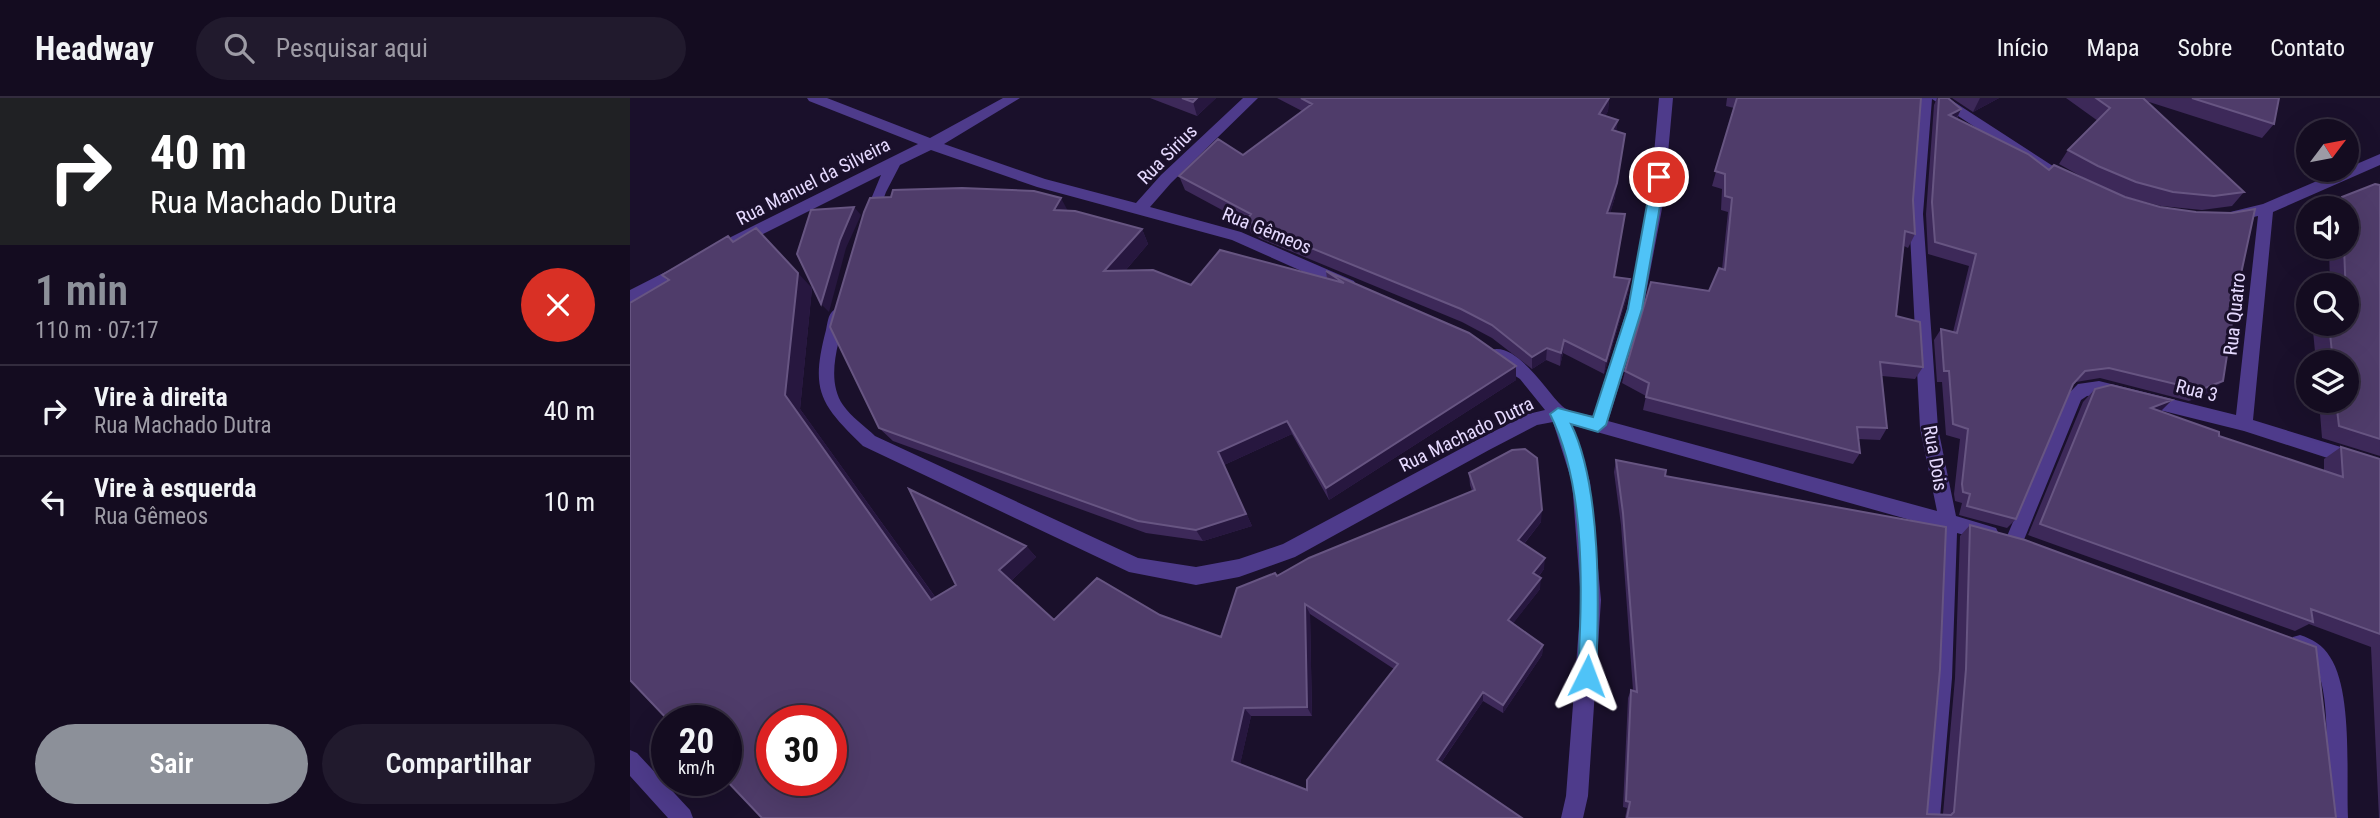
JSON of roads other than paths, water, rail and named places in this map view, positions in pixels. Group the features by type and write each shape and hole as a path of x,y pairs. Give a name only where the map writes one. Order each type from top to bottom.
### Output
{"street":[{"name":"Rua Gêmeos","path":"814,98 929,143 1074,193 1141,208 1236,236 1358,288"},
{"name":"Rua Manuel da Silveira","path":"726,247 994,111 1013,98"},
{"name":"Rua Sirius","path":"1141,208 1166,179 1251,98"},
{"path":"1598,425 1635,309 1657,198 1666,98"},
{"name":"Rua Dois","path":"1925,98 1916,214 1929,428 1948,522 1942,678 1929,818"},
{"path":"1938,98 1992,135 2078,184"},
{"path":"2220,219 2266,209 2380,159"},
{"path":"861,243 879,192 896,160"},
{"name":"Rua Quatro","path":"2244,424 2266,209"},
{"path":"630,297 702,259"},
{"name":"Rua Machado Dutra","path":"844,293 826,371 827,389 838,411 869,441 1136,566 1196,576 1239,568 1288,551 1534,419 1558,414 1948,522 2035,549"},
{"path":"1486,348 1526,374 1558,414 1566,430 1581,482 1591,600 1577,796 1572,818"},
{"name":"Rua 3","path":"2014,541 2074,396 2084,389 2099,388 2244,424 2380,467"},
{"path":"2287,638 2321,658 2327,670 2333,709 2337,818"},
{"path":"630,760 682,818"}]}
